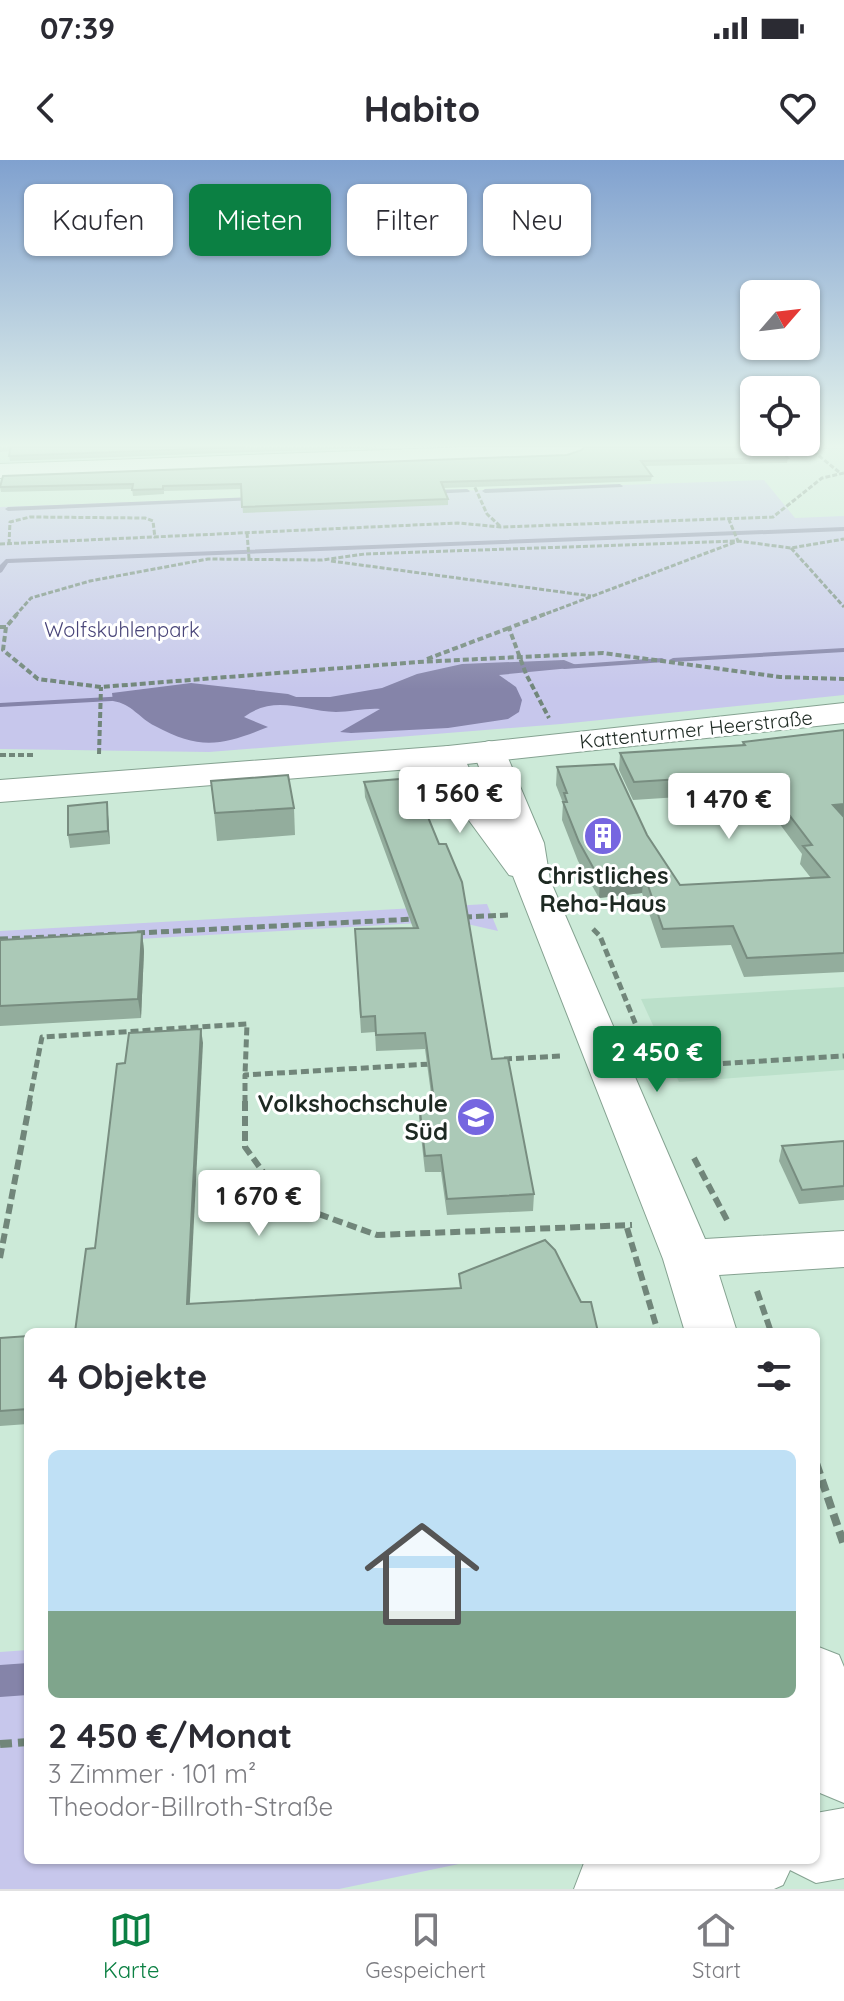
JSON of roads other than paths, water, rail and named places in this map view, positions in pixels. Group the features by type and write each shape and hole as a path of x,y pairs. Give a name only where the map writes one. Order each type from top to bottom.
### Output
{"main road":[{"name":"Kattenturmer Heerstraße","path":"0,775 109,768 258,773 448,756 844,713"},
{"name":"Kattenturmer Heerstraße","path":"0,791 109,768"}],"street":[{"path":"489,751 526,843 514,900"},
{"path":"448,756 586,1063 681,1242 710,1328"},
{"path":"681,1242 844,1249"},
{"path":"820,1689 842,1756"},
{"path":"820,1847 844,1843"},
{"path":"610,1889 738,1864"}],"waterway":[{"path":"0,571 6,561 844,529"},
{"path":"673,660 844,650"},
{"path":"564,667 662,660"},
{"path":"0,705 127,698"},
{"path":"288,699 331,699"}],"place":[{"name":"Christliches Reha-Haus","path":"603,836"},
{"name":"Volkshochschule Süd","path":"476,1117"}],"park label":[{"name":"Wolfskuhlenpark","path":"122,629"}]}
